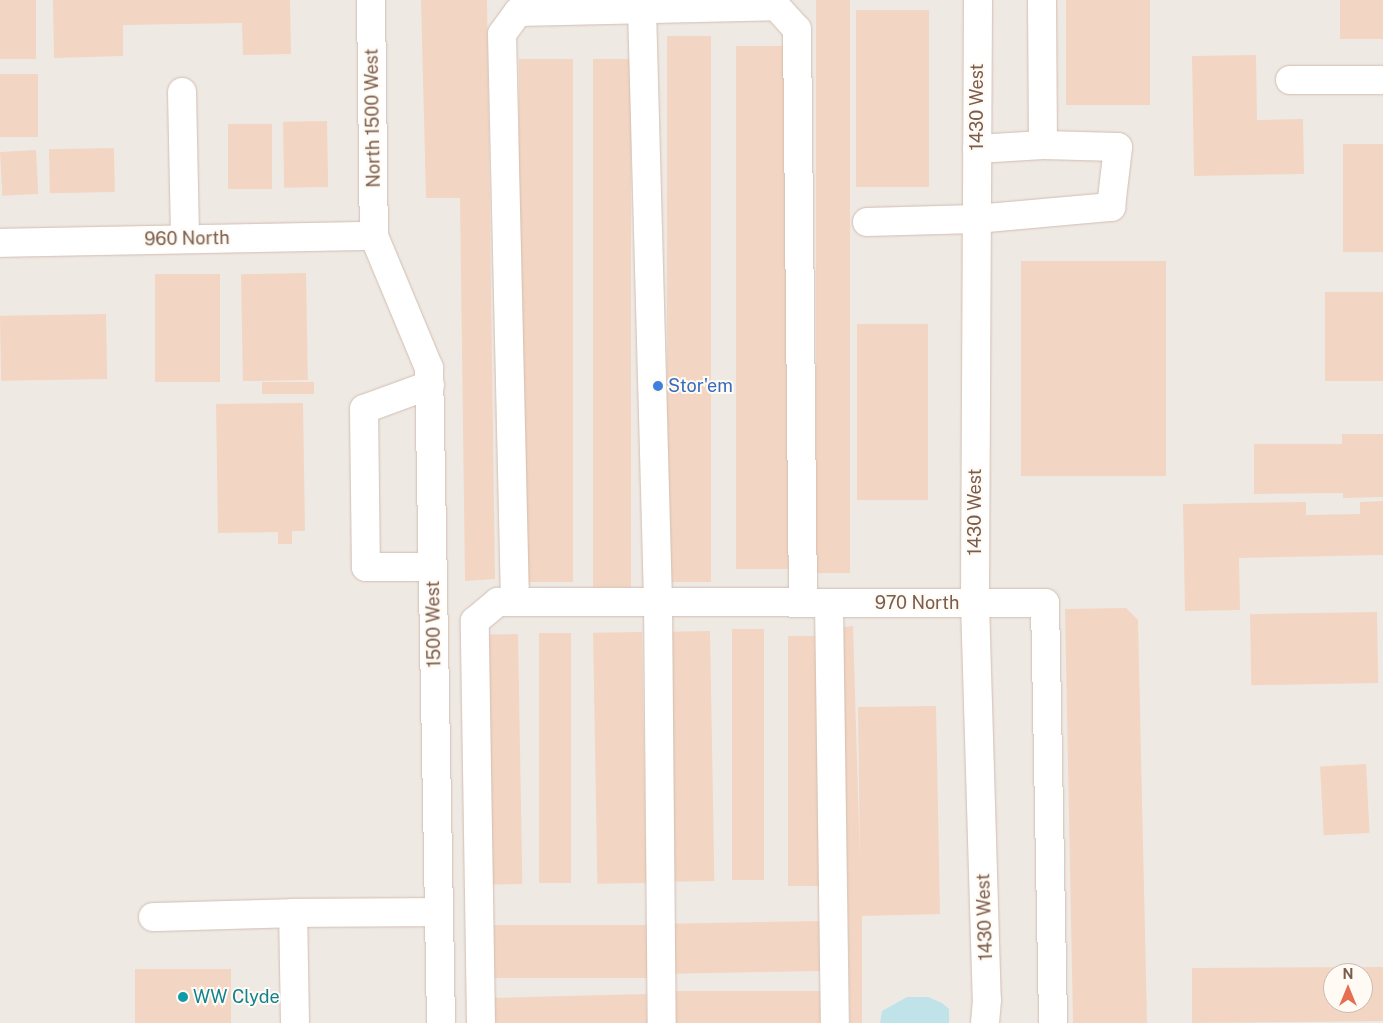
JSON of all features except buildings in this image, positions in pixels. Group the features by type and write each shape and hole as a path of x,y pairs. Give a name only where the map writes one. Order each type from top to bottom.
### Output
{"street":[{"name":"North 1500 West","path":"371,0 374,236"},
{"name":"1430 West","path":"978,0 974,603 987,1000 985,1023"},
{"path":"1042,0 1043,145"},
{"path":"515,602 502,34 518,12 776,6 797,29 816,603 835,1023"},
{"path":"642,8 658,602 662,1023"},
{"path":"1290,80 1383,80"},
{"path":"182,92 185,239"},
{"path":"867,222 976,219 1111,207 1118,147 1043,145 977,149"},
{"name":"960 North","path":"0,243 374,236"},
{"name":"1500 West","path":"374,236 429,368 441,1023"},
{"path":"430,385 364,409 366,567 433,567"},
{"name":"970 North","path":"481,1023 475,620 498,602 1045,603 1053,1023"},
{"path":"293,912 295,1023"},
{"path":"153,917 293,912 440,912"}],"shaded area":[{"path":"0,0 1383,0 1383,1023 0,1023"}],"water":[{"path":"907,997 928,997 942,1003 949,1009 949,1023 880,1023 882,1011"}],"place":[{"name":"Stor'em","path":"658,386"},
{"name":"WW Clyde","path":"183,997"}]}
